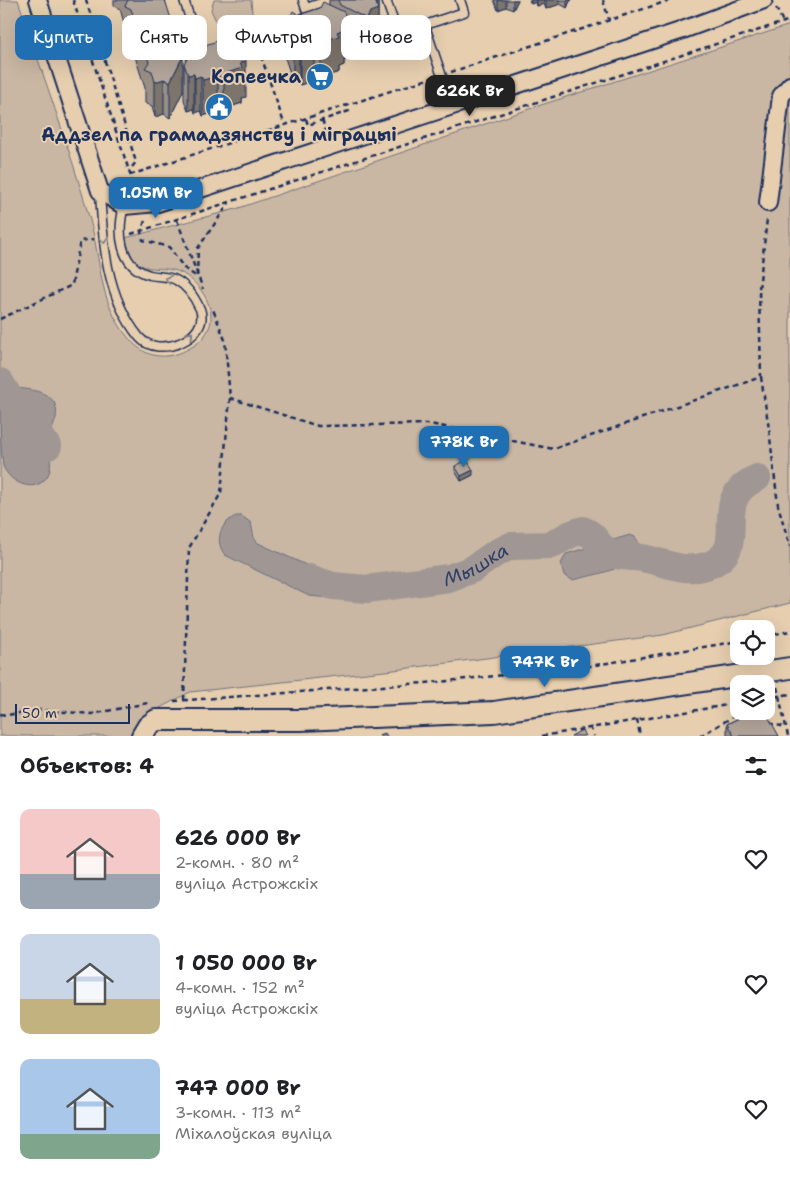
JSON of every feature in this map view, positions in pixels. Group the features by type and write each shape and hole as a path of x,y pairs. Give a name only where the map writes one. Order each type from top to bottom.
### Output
{"street":[{"path":"38,0 100,191 136,211 680,31 764,0"},
{"path":"768,202 781,96 790,84"},
{"path":"142,736 148,726 156,720 301,720 494,712 790,668"}],"lane":[{"path":"184,0 204,62"},
{"path":"303,0 308,15"},
{"path":"386,0 391,15"},
{"path":"431,24 464,12 460,0"},
{"path":"306,8 327,1"},
{"path":"431,44 452,106"},
{"path":"100,191 103,238 110,280 120,310 141,340 168,347 179,344 193,334 200,322 201,312 194,296 176,280 140,272 131,264 122,248 120,222 136,211"}],"path":[{"path":"72,0 132,180"},
{"path":"86,0 136,162 129,171"},
{"path":"603,0 609,20"},
{"path":"130,176 671,0"},
{"path":"773,0 783,22"},
{"path":"141,232 790,20"},
{"path":"262,61 285,126"},
{"path":"306,119 308,125 349,111 347,106"},
{"path":"197,277 198,248 230,202"},
{"path":"768,202 759,288 761,377 778,505 790,547"},
{"path":"136,211 143,240 169,247 184,268 197,277"},
{"path":"177,220 197,277 206,295"},
{"path":"0,319 72,285 80,241 103,238"},
{"path":"166,719 184,700 189,548 221,493 230,398 225,340 211,303"},
{"path":"230,398 318,426 430,424 553,449 761,377"},
{"path":"775,634 790,631"},
{"path":"184,700 438,682 590,666 730,643"},
{"path":"775,696 790,694"},
{"path":"778,696 788,736"},
{"path":"0,714 8,715 39,710 92,714 150,703"},
{"path":"542,736 730,704"},
{"path":"637,719 640,736"},
{"path":"700,736 730,719"},
{"path":"766,722 785,727"},
{"path":"590,727 594,736"},
{"path":"707,736 708,732"}],"shaded area":[{"path":"0,0 18,0 23,15 15,15 15,60 38,60 82,192 109,305 122,330 138,348 152,355 160,356 178,354 198,342 207,332 210,324 210,309 204,294 187,276 173,270 145,267 136,262 125,238 236,209 541,105 790,25 790,603 663,635 394,670 190,692 143,717 134,728 132,736 0,736"},
{"path":"214,0 251,0 251,15 217,15 217,23 211,10"},
{"path":"13,388 28,389 44,394 54,402 56,409 56,418 49,441 50,471 43,481 37,485 24,485 17,482 11,478 3,466 0,393"},
{"path":"236,516 242,516 251,523 254,538 258,543 341,581 344,586 342,591 330,598 309,596 225,555 220,544 220,533 226,523"},
{"path":"630,535 635,537 640,546 638,554 631,561 608,571 577,579 572,580 564,575 561,564 566,554"}],"building":[{"path":"128,0 165,0 170,15 133,15 131,9 125,6"},
{"path":"338,0 375,0 378,9 370,12 369,15 359,15 340,5"},
{"path":"323,2 344,12 345,15 341,15 341,30 337,32 339,36 331,39 331,15 299,15 320,8"},
{"path":"217,41 217,60 246,61 240,63 242,68 227,73 224,79 218,76 203,80 201,76 195,78 194,74 188,75 184,64 186,60 207,60 207,44"},
{"path":"148,60 181,60 170,82 164,79 155,82 152,71 145,68"},
{"path":"467,460 473,470 461,476 455,466"},
{"path":"735,720 770,720 779,736 734,736 727,724"},
{"path":"582,730 585,736 571,736"}],"waterway":[{"name":"Мышка","path":"0,382 26,425 48,446"},
{"name":"Мышка","path":"309,578 333,586 367,589 449,578 473,569 496,553 511,546 551,545 583,530 591,534 608,552 616,555 642,558 682,568 698,568 720,559 728,549 734,499 742,488 757,478"}],"place":[{"name":"Копеечка","path":"320,77"},
{"name":"Аддзел па грамадзянству і міграцыі","path":"219,107"}]}
